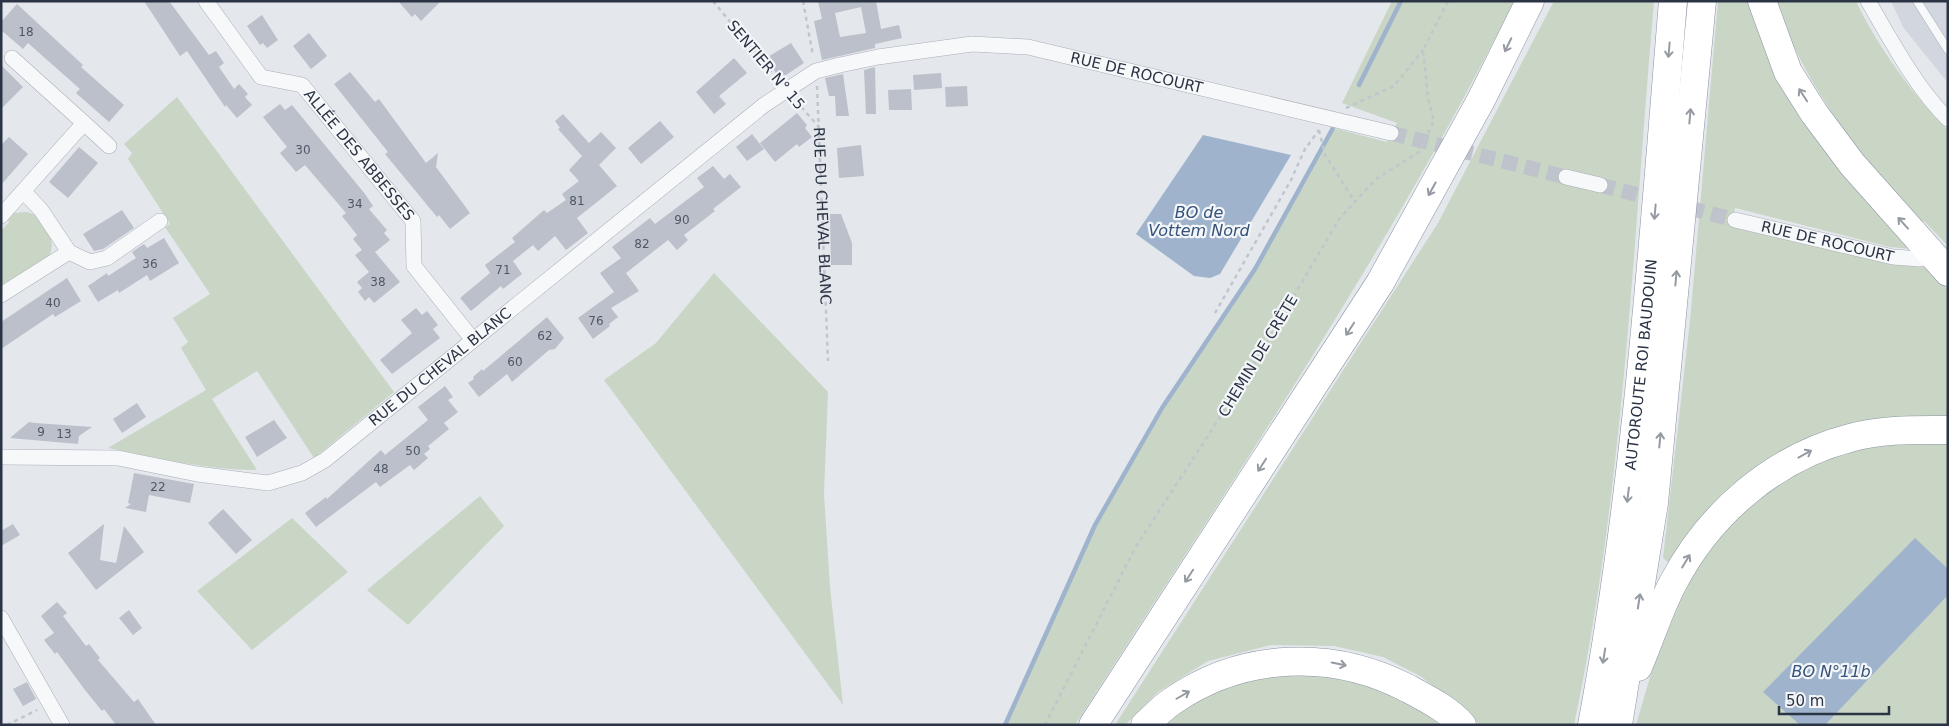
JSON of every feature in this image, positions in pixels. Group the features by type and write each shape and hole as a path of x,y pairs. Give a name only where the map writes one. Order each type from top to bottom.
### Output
{"highway":[{"path":"1093,725 1380,283 1481,100 1530,1"},
{"name":"AUTOROUTE ROI BAUDOUIN","path":"1592,725 1628,494 1646,318 1673,1"},
{"path":"1621,713 1654,503 1702,1"},
{"path":"1762,1 1788,72 1814,113 1852,164 1948,272"},
{"path":"1621,713 1672,584 1701,536 1734,503 1762,480 1811,450 1851,437 1904,429 1948,430"},
{"path":"1145,725 1170,702 1204,683 1241,668 1283,661 1323,661 1360,668 1392,680 1428,699 1456,718 1462,725"}],"street":[{"name":"ALLÉE DES ABBESSES","path":"206,1 261,77 302,85 413,221 414,266 473,340"},
{"path":"1868,1 1899,52 1939,110 1948,119"},
{"name":"RUE DE ROCOURT","path":"878,57 972,44 1028,47 1321,124 1391,133"},
{"name":"RUE DU CHEVAL BLANC","path":"1,457 118,458 197,474 268,483 302,473 325,460 764,105 816,71 878,57"},
{"path":"12,58 109,146"},
{"path":"1,216 84,123"},
{"path":"1566,176 1600,185"},
{"path":"24,192 41,210 70,252 90,262 107,258 160,221"},
{"name":"RUE DE ROCOURT","path":"1735,220 1893,257 1920,259"},
{"path":"1,295 70,252"},
{"path":"1,618 62,725"}],"lane":[{"path":"1917,1 1948,50"}],"path":[{"name":"SENTIER N° 15","path":"714,1 787,91 820,128"},
{"name":"RUE DU CHEVAL BLANC","path":"803,1 816,71 820,128 828,361"},
{"path":"1214,313 1291,180 1305,149 1321,124 1394,86 1423,50 1448,1"},
{"name":"CHEMIN DE CRÊTE","path":"1045,725 1135,548 1250,371 1339,219 1376,179 1420,152 1434,121 1428,98 1423,50"},
{"path":"1321,124 1325,155 1355,202"},
{"path":"7,725 49,704"}],"shaded area":[{"path":"1891,1 1948,1 1948,83 1903,27"}],"green space":[{"path":"1392,1 1514,1 1414,188 1360,279 1075,725 1005,725 1095,525 1162,408 1255,269 1333,128 1387,142 1397,123 1342,103"},
{"path":"1554,1 1654,1 1633,274 1616,455 1605,546 1574,725 1479,725 1471,714 1420,676 1383,657 1334,646 1271,645 1208,661 1158,692 1125,725 1115,725 1438,223"},
{"path":"1718,1 1755,1 1911,249 1890,247 1735,208 1733,227 1891,263 1928,268 1948,290 1948,425 1810,445 1676,561 1669,563 1663,558 1690,321"},
{"path":"1775,1 1856,1 1874,35 1909,86 1948,130 1948,246 1924,221 1921,223 1856,146 1819,92 1802,63 1787,33"},
{"path":"177,97 394,392 314,458 257,371 212,399 257,470 201,466 108,448 206,390 181,348 188,342 173,318 210,294 165,227 170,224 128,159 132,153 124,144"},
{"path":"28,212 40,219 50,234 52,246 49,256 30,273 14,282 1,286 1,231 9,222 7,219 15,213"},
{"path":"714,273 828,392 824,494 830,587 843,705 604,380 656,343"},
{"path":"1896,441 1948,443 1948,725 1636,725 1662,636 1682,591 1703,555 1722,531 1780,480 1850,449"},
{"path":"480,496 504,526 408,625 367,590"},
{"path":"292,518 348,572 252,650 197,591"},
{"path":"1353,671 1450,725 1153,725 1223,680"}],"water":[{"name":"BO de Vottem Nord","path":"1203,135 1291,155 1220,274 1210,278 1194,276 1136,234"},
{"name":"BO N°11b","path":"1915,538 1948,569 1948,595 1825,725 1800,725 1763,692"}],"building":[{"path":"144,1 169,1 209,55 216,51 224,63 219,67 234,89 239,84 248,94 245,97 252,105 237,118 226,105 225,107 187,51 180,56"},
{"path":"398,1 441,1 421,21 415,14 412,17"},
{"path":"818,1 876,1 881,29 899,25 902,38 875,44 875,48 822,60 814,21 822,19","holes":["861,7 866,33 840,37 835,13"]},
{"path":"17,4 83,65 81,67 124,105 109,122 76,93 80,89 28,43 23,49 1,30 1,22"},
{"path":"262,15 278,40 267,48 263,43 260,45 247,26"},
{"path":"309,33 327,56 311,69 293,46"},
{"path":"791,43 804,63 780,79 766,58"},
{"path":"734,58 747,73 719,96 726,104 714,114 696,92"},
{"path":"1,65 23,87 1,109"},
{"path":"875,67 876,114 866,114 864,70"},
{"path":"350,72 375,102 379,99 426,163 438,153 436,167 470,213 450,229 439,215 437,217 385,154 388,152 334,84"},
{"path":"941,73 942,88 914,90 913,75"},
{"path":"843,74 849,116 836,116 835,96 829,96 825,78"},
{"path":"967,86 968,106 946,107 945,87"},
{"path":"911,89 912,110 889,110 888,90"},
{"path":"280,104 285,110 292,105 365,194 373,206 369,209 387,230 384,233 390,240 375,252 400,282 374,303 369,297 365,301 358,292 362,288 357,282 369,272 355,255 362,250 353,239 357,235 342,216 346,213 305,165 296,172 280,153 287,147 263,117"},
{"path":"797,113 807,125 805,128 812,137 799,147 797,144 775,162 760,143"},
{"path":"563,114 589,143 601,132 616,148 599,165 617,186 577,218 588,233 566,250 555,236 538,251 533,245 513,261 522,274 503,289 501,286 471,311 460,298 490,273 485,265 515,242 512,238 544,210 547,213 566,200 562,194 579,181 569,170 582,156 558,129 560,128 555,121"},
{"path":"660,121 674,137 641,164 628,148"},
{"path":"752,134 764,149 747,161 736,147"},
{"path":"9,137 28,154 1,185 1,145"},
{"path":"861,145 864,176 839,178 837,148"},
{"path":"79,147 98,163 68,198 49,182"},
{"path":"713,166 724,179 730,174 741,187 713,209 715,211 684,235 688,240 677,250 668,240 626,273 639,291 611,308 618,317 593,339 578,318 614,292 600,273 621,258 612,247 650,218 655,224 704,187 697,178"},
{"path":"122,210 134,228 103,249 94,251 83,234"},
{"path":"830,214 841,214 852,243 852,265 831,265"},
{"path":"164,238 179,263 150,281 147,275 119,293 118,290 98,302 88,286 107,273 108,276 136,258 132,252 144,244 147,248"},
{"path":"67,278 81,301 55,317 53,314 1,349 1,322"},
{"path":"416,308 422,315 427,311 438,325 433,329 440,338 392,374 380,360 412,333 401,320"},
{"path":"547,317 564,338 555,349 549,350 512,382 507,374 479,397 468,383 474,379 473,377 482,369 483,371"},
{"path":"445,386 453,397 448,400 458,412 444,423 449,429 428,446 430,449 424,454 428,458 414,470 410,465 380,487 376,482 316,527 305,513 326,497 327,499 381,450 385,455 428,420 418,407"},
{"path":"137,403 146,417 122,433 113,419"},
{"path":"274,420 287,438 257,457 245,437"},
{"path":"29,422 92,427 79,436 78,444 10,438"},
{"path":"134,473 194,484 190,503 149,495 146,512 125,508 131,504 128,503"},
{"path":"223,509 252,540 236,554 208,523"},
{"path":"13,524 20,535 1,546 1,531"},
{"path":"104,524 100,560 116,563 124,526 144,552 96,590 68,553"},
{"path":"57,602 67,613 63,616 86,646 89,644 100,658 98,660 134,702 138,699 156,725 116,725 104,709 102,711 85,690 57,652 55,654 44,640 54,633 41,616"},
{"path":"129,610 142,628 133,635 119,618"},
{"path":"27,682 36,699 23,706 13,689"}],"waterway":[{"path":"1359,85 1401,1"},
{"path":"1005,725 1095,525 1162,408 1255,269 1333,128"}],"tunnel":[{"path":"1391,133 1566,177"},
{"path":"1600,185 1735,220"}]}
